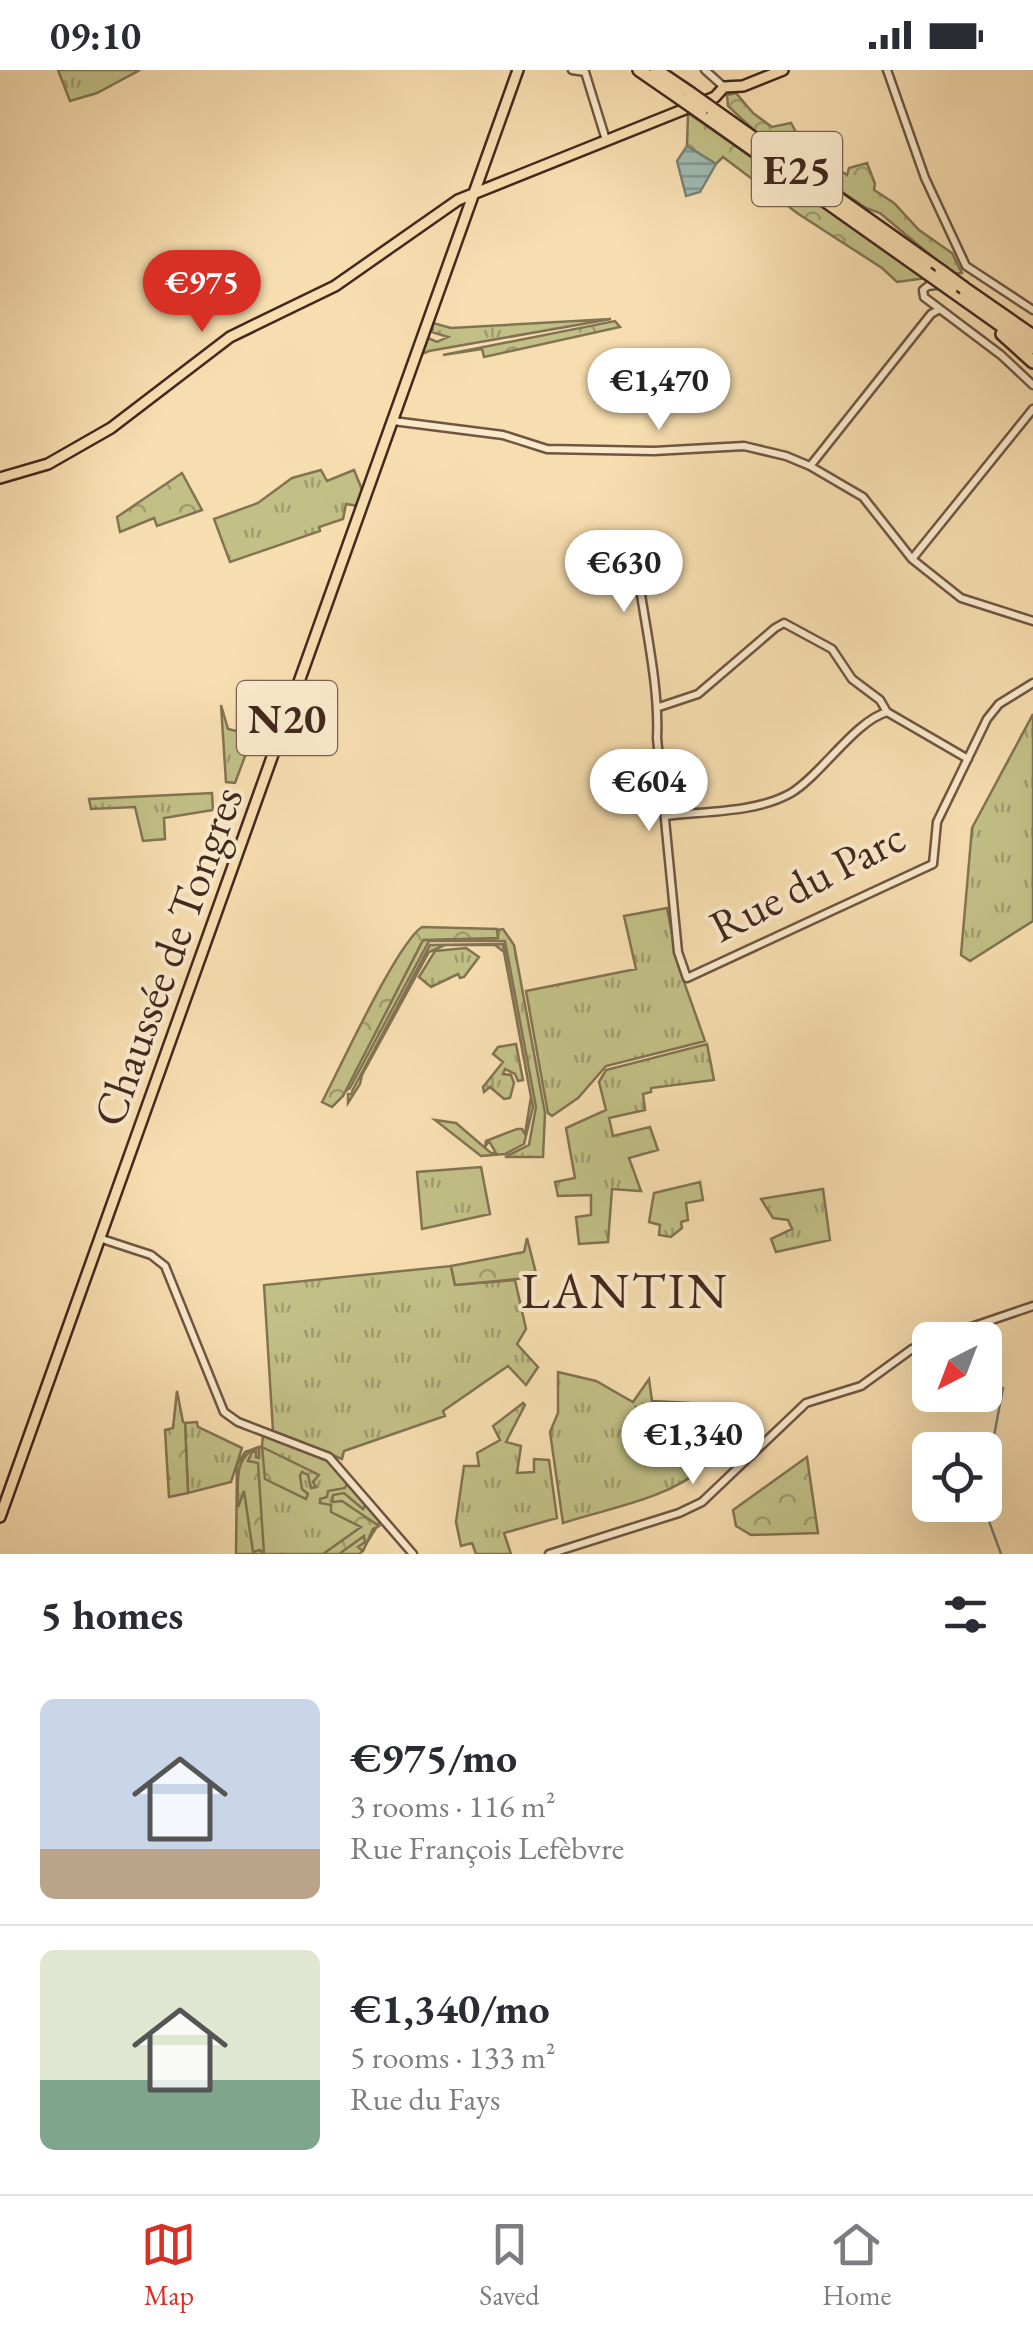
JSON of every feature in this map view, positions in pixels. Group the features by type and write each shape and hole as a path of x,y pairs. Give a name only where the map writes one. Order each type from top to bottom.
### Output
{"highway":[{"name":"E25","path":"639,70 686,96"},
{"name":"E25","path":"656,70 706,111 990,312 1033,348"},
{"name":"E25","path":"990,312 1033,336"},
{"path":"990,312 1033,326"},
{"path":"990,312 997,330 1033,362"}],"main road":[{"path":"0,478 48,464 121,422 230,337 341,283 480,186 716,97 724,87 743,86 783,70"},
{"name":"Chaussée de Tongres","path":"0,1516 480,186 516,73"},
{"path":"454,202 463,204 468,212"}],"street":[{"path":"572,70 585,72 606,140"},
{"path":"705,70 724,87"},
{"path":"887,70 925,178 966,266 1033,310"},
{"path":"978,277 928,286 923,290 924,297 1009,361 1033,384"},
{"path":"810,466 940,309"},
{"path":"912,560 1033,408"},
{"path":"394,421 503,435 547,448 744,446 810,466 862,496 912,560 961,598 1033,621"},
{"path":"634,545 658,707 657,738 666,816 754,805 793,792 871,721 887,712"},
{"path":"658,707 698,694 784,624 832,650 852,679 880,700 887,712 968,759"},
{"name":"Rue du Parc","path":"666,816 678,952 686,978 933,864 937,822 988,719 1000,704 1033,683"},
{"path":"99,1238 151,1255 165,1266 214,1392 229,1417 329,1457 413,1554"},
{"path":"987,1322 1033,1306"},
{"path":"548,1554 702,1502 806,1404 861,1386 912,1352"}],"green space":[{"path":"58,70 140,70 97,93 70,101"},
{"path":"736,93 772,127 791,123 804,147 847,175 849,168 867,163 874,190 952,253 962,273 953,274 880,213 866,208 760,136 728,106 727,95"},
{"path":"688,113 927,278 897,282 723,157 716,164 687,146"},
{"path":"611,319 422,354 428,338 437,342 448,337 432,332 433,323 451,328"},
{"path":"615,321 620,327 484,357 482,349 443,355"},
{"path":"321,470 327,481 354,470 363,492 358,506 346,504 343,519 319,527 320,531 230,562 214,519 258,503 292,478"},
{"path":"182,473 202,510 157,526 154,518 120,532 117,517"},
{"path":"221,705 228,729 253,735 235,783 226,782"},
{"path":"1033,714 1033,921 970,961 961,955 972,828"},
{"path":"212,793 213,810 164,818 165,839 143,841 135,807 91,809 89,799"},
{"path":"667,908 678,965 705,1041 606,1066 578,1098 552,1116 548,1113 526,991 636,969 624,916"},
{"path":"422,927 497,929 498,938 423,940 343,1096 332,1107 322,1102 384,980"},
{"path":"503,929 514,945 545,1113 543,1157 505,1157 529,1145 536,1107 505,941 429,941 350,1088 344,1092 423,940 497,938 497,930"},
{"path":"503,944 533,1107 524,1144 505,1154 481,1156 435,1120 456,1123 491,1153 496,1153 489,1141 485,1147 486,1141 517,1129 525,1134 531,1097 504,952 495,945 445,945 429,952 360,1084 348,1103 348,1094 353,1094 352,1091 430,945"},
{"path":"466,948 479,957 464,977 458,974 431,987 419,977 435,951"},
{"path":"516,1044 523,1080 518,1081 515,1074 505,1069 503,1074 511,1075 514,1083 510,1098 504,1099 490,1087 484,1092 483,1087 503,1062 493,1054 498,1047"},
{"path":"707,1044 714,1080 651,1088 651,1092 643,1094 645,1110 609,1118 613,1136 650,1127 658,1150 629,1158 641,1191 612,1189 608,1242 579,1244 576,1217 591,1215 591,1195 558,1196 555,1182 575,1178 566,1128 606,1110 599,1082 606,1070"},
{"path":"481,1167 490,1214 422,1229 417,1172"},
{"path":"700,1182 703,1200 686,1203 688,1220 681,1222 682,1228 671,1237 659,1235 660,1225 649,1222 654,1193"},
{"path":"823,1189 830,1240 776,1252 771,1239 792,1229 788,1220 773,1218 761,1199"},
{"path":"527,1238 537,1277 455,1285 451,1266 524,1252"},
{"path":"451,1266 455,1285 515,1280 526,1329 517,1344 538,1367 526,1385 508,1366 443,1411 445,1416 344,1451 342,1459 273,1431 264,1285"},
{"path":"558,1372 596,1381 633,1402 649,1379 652,1401 689,1403 696,1438 702,1439 704,1467 656,1495 563,1523 550,1432 558,1413"},
{"path":"177,1391 185,1423 188,1493 169,1497 165,1430 173,1428"},
{"path":"523,1403 506,1442 521,1446 517,1473 534,1472 534,1459 549,1460 557,1518 504,1533 511,1554 476,1554 472,1543 461,1546 456,1522 464,1466 479,1466 477,1453 500,1440 493,1426"},
{"path":"197,1422 198,1427 242,1448 231,1482 188,1493 185,1423"},
{"path":"263,1434 332,1462 381,1520 360,1554 236,1554 237,1465 245,1452 262,1446"},
{"path":"259,1447 259,1458 256,1451 252,1452 248,1461 258,1463 264,1554 260,1550 253,1552 244,1491 238,1507 241,1464 251,1451"},
{"path":"262,1447 319,1475 313,1482 316,1487 311,1488 308,1475 302,1472 306,1499 265,1479"},
{"path":"807,1457 818,1533 751,1535 736,1526 733,1510"},
{"path":"348,1482 366,1504 363,1509 344,1493 333,1495 332,1502 342,1501 379,1526 373,1529 363,1551 358,1547 365,1542 364,1536 339,1554 323,1554 361,1527 331,1512 331,1505 320,1503 328,1491 345,1488"}],"water":[{"path":"687,146 716,164 700,192 686,196 677,161"}],"waterway":[{"path":"995,1432 1003,1388"},
{"path":"989,1522 1001,1554"}],"district":[{"name":"LANTIN","path":"625,1290"}]}
